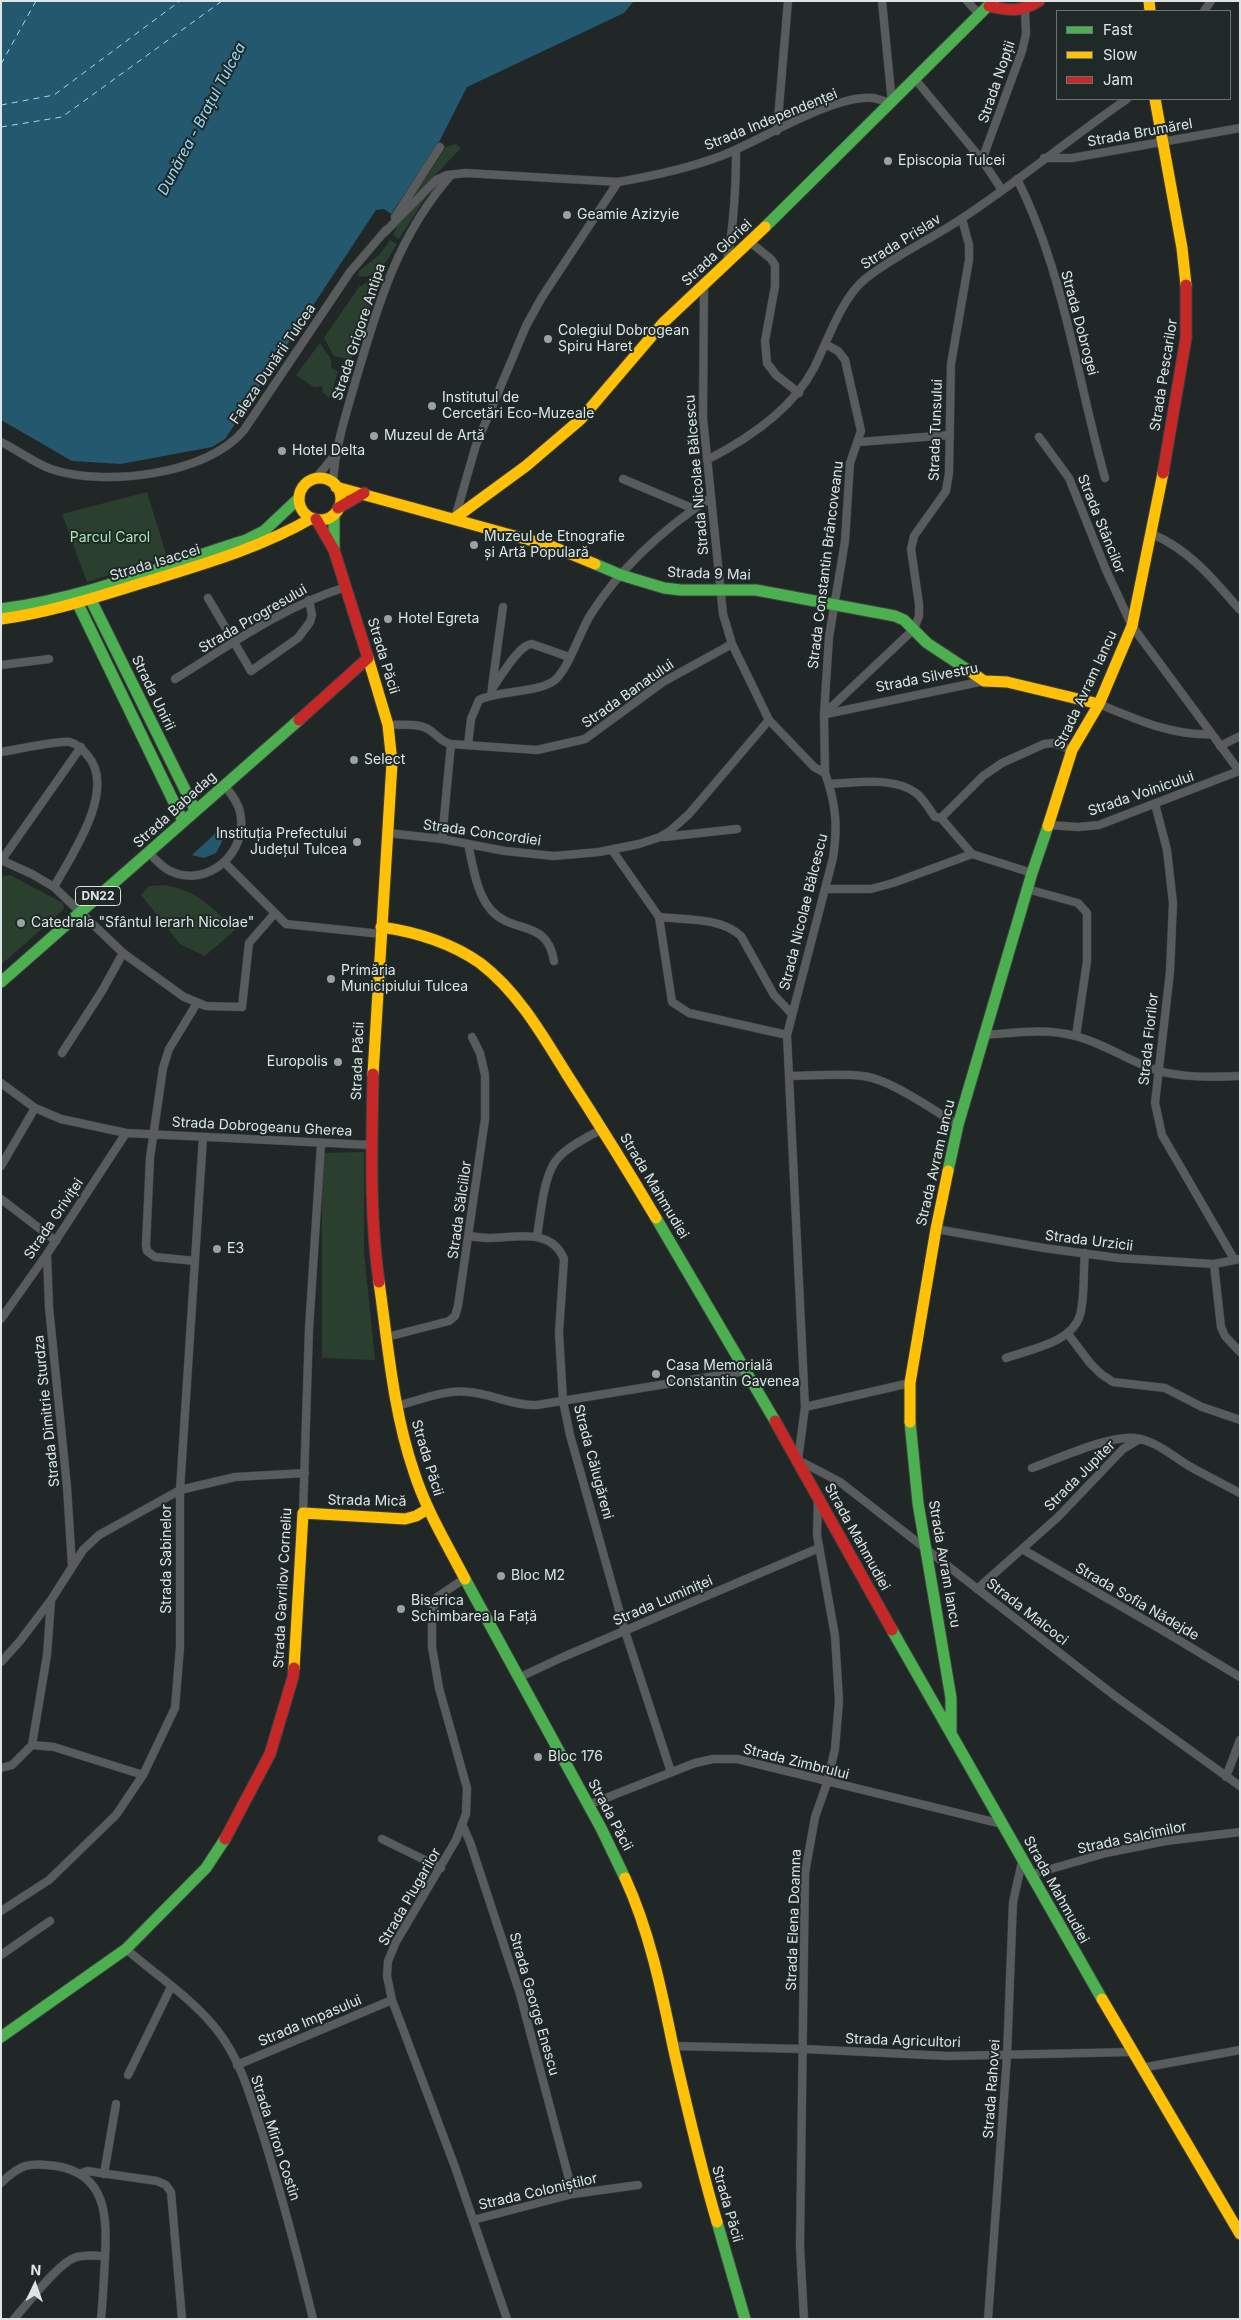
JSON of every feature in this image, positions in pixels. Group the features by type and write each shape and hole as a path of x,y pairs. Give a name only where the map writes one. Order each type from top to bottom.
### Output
{"street":[{"path":"777,130 788,1"},
{"path":"882,1 892,103"},
{"path":"967,1 980,15"},
{"path":"991,4 1014,12 1025,11 1039,1"},
{"name":"Strada Gloriei","path":"455,518 526,466 581,419 658,329 750,242 991,4"},
{"name":"Strada Nopții","path":"982,160 1022,51 1026,34 1025,11"},
{"path":"915,79 982,160 1002,190"},
{"name":"Strada Independenței","path":"451,174 466,173 618,182 667,172 736,150 798,120 839,104 872,98 892,103"},
{"name":"Strada Prislav","path":"706,460 735,445 799,393 847,301 864,280 962,219 1126,100"},
{"name":"Strada Pescarilor","path":"1132,626 1152,534 1182,365 1188,313 1184,252 1155,100"},
{"name":"Strada Brumărel","path":"1044,158 1072,158 1240,128"},
{"name":"Faleza Dunării Tulcea","path":"1,442 51,469 98,478 139,476 184,464 220,451 234,441 248,424 350,272 384,233 440,147"},
{"path":"727,264 734,226 736,150"},
{"path":"384,233 433,183 451,174"},
{"name":"Strada Grigore Antipa","path":"335,485 336,453 385,287 400,250 421,213 451,174"},
{"name":"Strada Dobrogei","path":"1016,179 1030,205 1060,296 1080,369 1093,434 1106,478"},
{"path":"455,518 476,445 526,326 542,297 618,182"},
{"name":"Strada Tunsului","path":"914,629 919,616 919,604 911,549 917,531 946,491 949,473 951,364 969,260 969,245 962,219"},
{"path":"750,242 771,259 775,266 775,286 765,342 766,362 776,375 799,393"},
{"name":"Strada Nicolae Bălcescu","path":"704,285 706,301 702,384 706,460 723,614 732,644 769,720 814,767 825,773 834,804 837,834 825,889 787,1035 804,1407 798,1460"},
{"name":"Strada Constantin Brâncoveanu","path":"825,344 838,351 845,360 860,424 859,442 850,462 845,541 834,604 825,681 825,773"},
{"path":"859,442 950,435"},
{"name":"Strada Stâncilor","path":"1039,437 1059,460 1070,478 1106,570 1132,626 1239,771"},
{"name":"Strada Grigore Antipa","path":"315,479 336,453"},
{"path":"336,511 340,501 335,485 325,479 315,479 302,488 299,498 301,508 314,519 322,520 336,511 364,493"},
{"path":"623,479 694,509"},
{"name":"Strada 9 Mai","path":"335,485 552,546 621,575 664,588 756,590 895,616 904,620 927,643 984,681"},
{"name":"Strada Isaccei","path":"1,610 80,597 103,585 246,540 264,531 299,498"},
{"path":"491,692 545,685 553,682 561,675 586,623 600,600 621,575 662,534 710,498"},
{"name":"Strada Păcii","path":"334,550 336,511"},
{"name":"Strada Isaccei","path":"1,619 34,614 80,597 259,545 314,519"},
{"name":"Strada Păcii","path":"314,519 334,550 346,587 388,725 392,763 373,1049 370,1145 373,1232 397,1406 414,1473 428,1509 618,1862 640,1916 674,2046 696,2151 745,2319"},
{"path":"1152,534 1182,550 1210,575 1240,610"},
{"name":"Strada Progresului","path":"175,679 234,642 309,600 346,587"},
{"name":"Strada Unirii","path":"80,597 195,810"},
{"name":"Strada Unirii","path":"80,597 183,822"},
{"path":"208,598 252,671 302,634 312,615 309,600"},
{"path":"491,692 503,607"},
{"name":"Strada Avram Iancu","path":"951,1732 951,1698 911,1450 910,1383 936,1228 958,1125 984,1035 1027,889 1050,825 1072,750 1099,704 1118,663 1132,626"},
{"path":"824,714 914,629"},
{"path":"468,745 474,707 479,700 491,692 519,652 527,645 532,644 569,658"},
{"name":"Strada Banatului","path":"388,725 422,726 451,744 537,750 585,739 663,682 732,644"},
{"name":"Strada Babadag","path":"1,982 368,658"},
{"path":"1,665 49,659"},
{"name":"Strada Silvestru","path":"824,714 984,681 1007,682 1099,704 1155,725 1185,733 1210,734"},
{"name":"Strada Concordiei","path":"660,837 670,831 689,814 769,720"},
{"path":"1220,746 1240,736"},
{"path":"1,752 69,742 81,747 93,761 97,792 95,806 90,822 54,887"},
{"path":"941,818 983,776 1002,763 1044,744 1053,743 1072,750"},
{"path":"442,839 451,744"},
{"path":"81,747 1,861 32,874 54,887 123,953 184,997 197,1003 219,1007 242,1007 249,943 275,913"},
{"name":"Strada Voinicului","path":"1050,825 1078,828 1099,825 1239,771"},
{"path":"829,784 889,783 901,785 916,793 935,817 941,818 972,854 1032,873"},
{"path":"149,853 159,864 171,872 185,875 200,875 213,871 225,863 234,852 240,839 242,825 237,805 225,786"},
{"name":"Strada Florilor","path":"1155,804 1167,850 1173,903 1170,972 1157,1070 1155,1103 1162,1135 1237,1259"},
{"name":"Strada Concordiei","path":"388,832 442,839 505,851 554,856 612,850 660,837 738,829"},
{"path":"468,844 479,887 486,904 493,912 506,920 526,927 544,937 552,950 554,961"},
{"path":"612,850 659,917 672,1002 689,1013 787,1035"},
{"path":"825,889 871,889 893,883 972,854"},
{"path":"225,863 286,924 381,930"},
{"path":"1027,889 1078,903 1086,913 1087,961 1076,1036"},
{"path":"659,917 716,923 733,929 740,936 774,996 792,1014"},
{"name":"Strada Mahmudiei","path":"381,930 419,933 444,941 465,951 482,963 508,989 522,1007 602,1129 746,1370 951,1732 1022,1862 1131,2052 1240,2234"},
{"path":"62,1053 123,953"},
{"path":"195,1261 155,1257 147,1251 149,1174 153,1134 165,1061 170,1048 197,1003"},
{"path":"984,1035 1045,1030 1076,1036 1105,1046 1157,1070 1200,1076 1240,1076"},
{"name":"Strada Sălciilor","path":"387,1337 436,1325 455,1316 469,1236 484,1119 485,1075 480,1053 472,1037"},
{"path":"789,1076 864,1076 880,1081 902,1092 958,1125"},
{"name":"Strada Dobrogeanu Gherea","path":"1,1083 35,1108 60,1119 126,1133 370,1145"},
{"path":"1,1166 35,1108"},
{"path":"469,1236 489,1238 538,1236 545,1193 553,1165 568,1149 602,1129"},
{"name":"Strada Griviței","path":"1,1319 56,1241 126,1133"},
{"name":"Strada Sabinelor","path":"1,1911 49,1880 116,1815 143,1775 175,1708 180,1647 180,1490 203,1137"},
{"name":"Strada Gavrilov Corneliu","path":"1,2037 126,1949 206,1868 222,1847 270,1754 286,1705 294,1668 305,1473 309,1329 320,1144"},
{"path":"1,1199 56,1241"},
{"name":"Strada Urzicii","path":"936,1228 1044,1248 1127,1258 1214,1264 1237,1259"},
{"name":"Strada Călugăreni","path":"538,1236 556,1246 561,1251 564,1259 559,1333 563,1401 570,1436 625,1631 671,1772"},
{"path":"1006,1358 1068,1334 1076,1325 1081,1314 1084,1253"},
{"name":"Strada Dimitrie Sturdza","path":"47,1254 49,1307 67,1487 72,1566"},
{"path":"1214,1264 1221,1327 1225,1336 1240,1352"},
{"path":"1068,1334 1090,1363 1113,1382 1165,1388 1202,1407 1240,1420"},
{"path":"397,1406 457,1391 471,1392 525,1406 746,1370"},
{"path":"804,1407 910,1383"},
{"path":"1032,1468 1123,1438 1140,1439 1157,1445 1188,1466 1240,1493"},
{"name":"Strada Jupiter","path":"977,1589 1058,1517 1123,1449 1140,1439"},
{"name":"Strada Malcoci","path":"798,1460 840,1482 1115,1696 1240,1786"},
{"path":"1,1662 20,1641 51,1600 83,1550 99,1535 180,1490 234,1477 305,1473"},
{"name":"Strada Elena Doamna","path":"804,2319 800,2247 805,1872 813,1826 827,1783 835,1749 839,1701 835,1636 817,1535 818,1497"},
{"name":"Strada Mică","path":"303,1513 405,1519 416,1516 428,1509"},
{"name":"Strada Luminiței","path":"518,1678 819,1548"},
{"name":"Strada Sofia Nădejde","path":"1022,1549 1240,1677"},
{"name":"Strada Plugarilor","path":"464,1579 437,1597 432,1612 432,1629 439,1688 467,1788 466,1814 441,1868 396,1942 388,1961 387,1976 392,2000 473,2220 507,2319"},
{"path":"1,1768 12,1765 32,1745 47,1655 51,1600"},
{"path":"1226,1777 1240,1740"},
{"path":"32,1745 54,1747 143,1775"},
{"name":"Strada Zimbrului","path":"588,1805 671,1772 713,1759 737,1759 759,1763 827,1783 1002,1824"},
{"name":"Strada George Enescu","path":"462,1824 470,1842 520,1994 573,2194"},
{"name":"Strada Salcîmilor","path":"1030,1875 1106,1853 1166,1841 1240,1832"},
{"path":"382,1839 441,1868"},
{"name":"Strada Rahovei","path":"988,2319 1008,2056 1013,1902 1022,1862"},
{"path":"1,1955 50,1921"},
{"name":"Strada Miron Costin","path":"126,1949 199,2011 217,2030 237,2064 247,2087 277,2179 313,2319"},
{"path":"128,2075 171,1987"},
{"name":"Strada Impasului","path":"237,2064 392,2000"},
{"name":"Strada Agricultori","path":"674,2046 804,2049 948,2056 1131,2052"},
{"path":"1141,2068 1240,2050"},
{"path":"104,2174 116,2104"},
{"path":"1,2183 14,2170 28,2165 41,2164 66,2168 80,2174 101,2196 106,2215 107,2234 101,2319"},
{"path":"80,2174 87,2172 157,2181 166,2185 171,2192 182,2319"},
{"name":"Strada Coloniștilor","path":"473,2220 573,2194 638,2185"},
{"path":"14,2319 62,2266 74,2258 85,2255 105,2256"}],"green space":[{"path":"456,144 461,148 408,204 446,147"},
{"path":"430,191 399,239 393,236 398,224"},
{"path":"390,240 397,244 382,267 371,275 365,277 358,276 359,271 380,254"},
{"path":"371,280 375,281 377,290 351,360 334,356 324,338 359,287"},
{"path":"320,343 331,359 331,368 338,371 330,398 323,393 322,386 314,387 296,375"},
{"name":"Parcul Carol","path":"147,492 167,557 87,582 62,514"},
{"path":"10,875 63,903 64,909 1,965 1,882 3,876"},
{"path":"165,885 187,892 204,901 235,930 205,956 180,944 141,895 149,886"},
{"path":"364,1152 364,1252 375,1360 322,1358 322,1153"}],"water":[{"name":"Dunărea - Brațul Tulcea","path":"1,1 634,1 624,13 467,87 439,142 391,214 384,209 376,210 225,439 212,447 121,464 72,461 1,420"},
{"path":"220,829 222,842 216,853 204,858 192,855"}],"ferry route":[{"path":"1,64 36,1"},
{"path":"1,105 54,95 180,1"},
{"path":"1,127 62,117 222,1"}],"traffic: fast":[{"path":"765,227 993,1"},
{"path":"1,609 32,604 94,589 246,540 264,531 299,498"},
{"path":"334,515 334,548"},
{"path":"595,564 621,575 664,588 681,590 756,590 895,616 904,620 927,643 974,674"},
{"path":"84,595 90,598 195,810"},
{"path":"77,602 183,821"},
{"path":"1,982 299,720"},
{"path":"948,1171 958,1125 1032,873 1048,826"},
{"path":"656,1218 775,1421"},
{"path":"910,1422 918,1503 951,1698 951,1732"},
{"path":"465,1579 601,1828 625,1878"},
{"path":"892,1630 1102,1999"},
{"path":"1,2037 126,1949 206,1868 225,1839"},
{"path":"717,2222 745,2319"}],"traffic: slow":[{"path":"1149,1 1150,10"},
{"path":"1155,100 1182,248 1186,285"},
{"path":"455,518 526,466 581,419 663,323 765,227"},
{"path":"1048,826 1072,750 1099,704 1132,626 1163,473"},
{"path":"320,478 335,484 341,499 335,514 320,520 305,514 299,499 305,484 320,478"},
{"path":"336,487 551,546 595,564"},
{"path":"1,619 77,602 234,554 274,538 312,518"},
{"path":"368,658 388,725 392,763 373,1074"},
{"path":"974,674 984,681 1007,682 1099,704"},
{"path":"381,927 420,935 457,949 480,963 506,987 538,1028 656,1218"},
{"path":"910,1422 910,1383 936,1229 948,1171"},
{"path":"379,1282 396,1402 407,1449 424,1500 465,1579"},
{"path":"294,1668 303,1513 405,1519 416,1516 428,1509"},
{"path":"625,1878 642,1920 654,1963 694,2136 717,2222"},
{"path":"1102,1999 1240,2234"}],"traffic: jam":[{"path":"989,6 1015,10 1033,5 1039,1"},
{"path":"1163,473 1186,338 1186,285"},
{"path":"338,508 364,493"},
{"path":"299,720 368,658 334,550 316,519"},
{"path":"373,1074 372,1204 379,1282"},
{"path":"775,1421 892,1630"},
{"path":"225,1839 270,1754 294,1668"}],"place":[{"name":"Episcopia Tulcei","path":"888,161"},
{"name":"Geamie Azizyie","path":"567,215"},
{"name":"Colegiul Dobrogean Spiru Haret","path":"548,339"},
{"name":"Institutul de Cercetări Eco-Muzeale","path":"432,406"},
{"name":"Muzeul de Artă","path":"374,436"},
{"name":"Hotel Delta","path":"282,451"},
{"name":"Muzeul de Etnografie și Artă Populară","path":"474,545"},
{"name":"Hotel Egreta","path":"388,619"},
{"name":"Select","path":"354,760"},
{"name":"Instituția Prefectului Județul Tulcea","path":"357,842"},
{"name":"Catedrala \"Sfântul Ierarh Nicolae\"","path":"21,923"},
{"name":"Primăria Municipiului Tulcea","path":"331,979"},
{"name":"Europolis","path":"338,1062"},
{"name":"E3","path":"217,1249"},
{"name":"Casa Memorială Constantin Gavenea","path":"656,1374"},
{"name":"Bloc M2","path":"501,1576"},
{"name":"Biserica Schimbarea la Față","path":"401,1609"},
{"name":"Bloc 176","path":"538,1757"}]}
